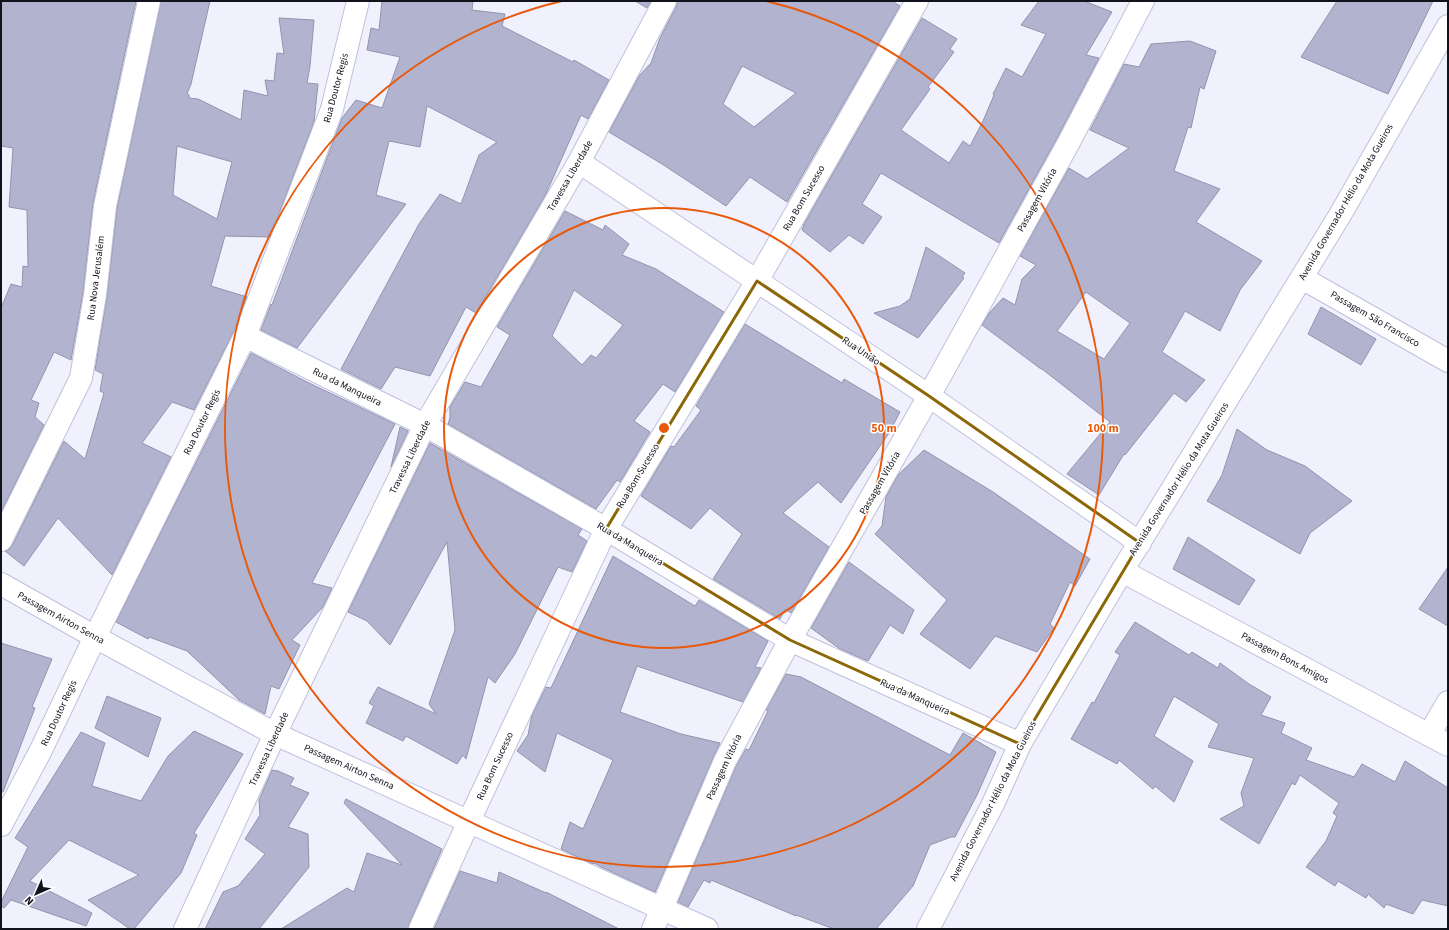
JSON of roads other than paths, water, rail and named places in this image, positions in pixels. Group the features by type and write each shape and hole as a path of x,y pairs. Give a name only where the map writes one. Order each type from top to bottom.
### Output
{"street":[{"name":"Rua Nova Jerusalém","path":"1,540 81,378 95,295 105,206 149,1"},
{"name":"Rua Doutor Regis","path":"1,825 40,752 95,637 244,336 332,109 358,1"},
{"name":"Travessa Liberdade","path":"185,929 275,734 425,425 579,162 665,1"},
{"name":"Rua Bom Sucesso","path":"420,929 606,529 757,281 917,1"},
{"name":"Passagem Vitória","path":"653,929 725,761 790,640 929,396 1068,144 1143,1"},
{"name":"Avenida Governador Hélio da Mota Gueiros","path":"928,929 993,804 1020,744 1122,571 1340,215 1445,31"},
{"name":"Rua União","path":"579,162 929,396 1140,543"},
{"name":"Passagem São Francisco","path":"1302,278 1448,361"},
{"name":"Rua da Manqueira","path":"244,336 425,425 606,529 790,640 1020,744"},
{"name":"Passagem Bons Amigos","path":"1122,571 1448,745"},
{"name":"Passagem Airton Senna","path":"1,584 95,637 275,734 707,929"},
{"path":"1429,735 1448,702"}]}
